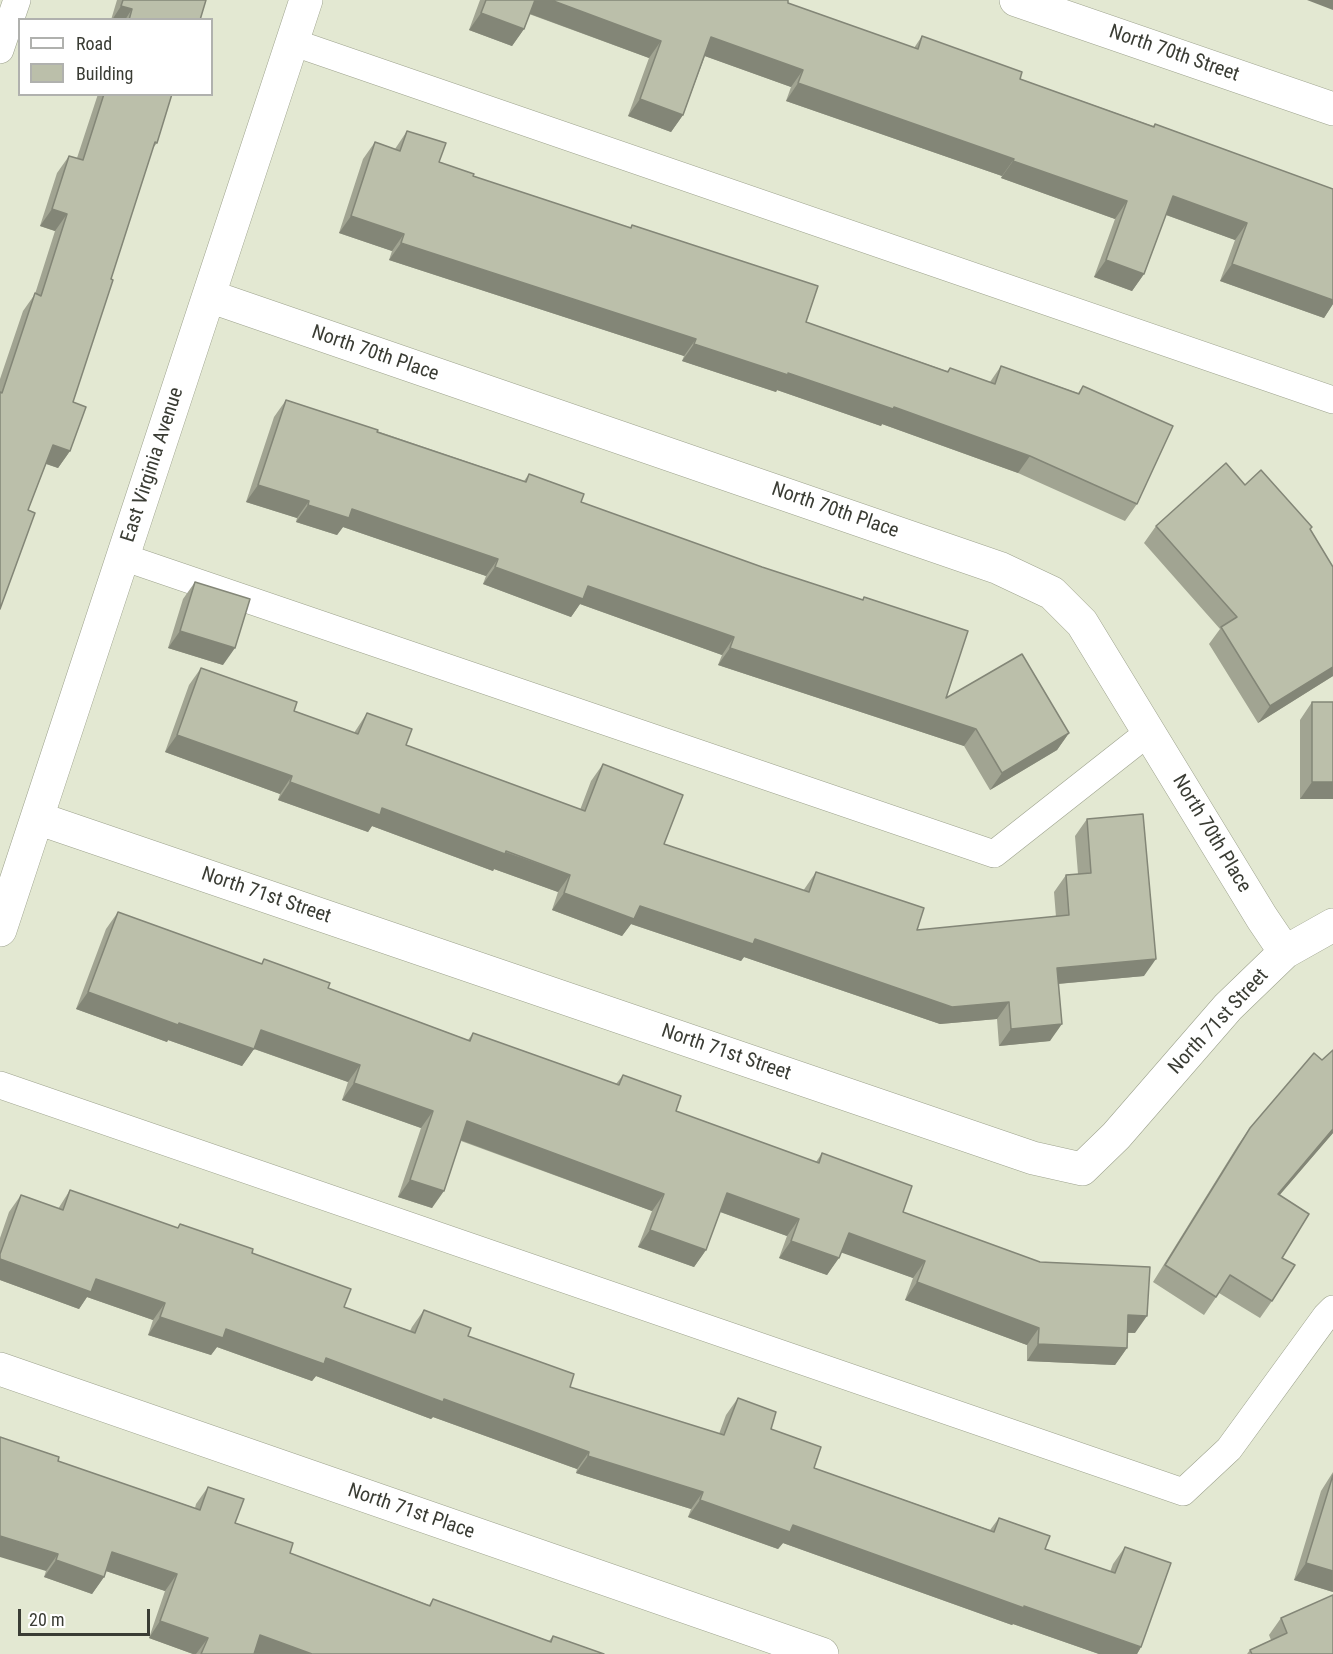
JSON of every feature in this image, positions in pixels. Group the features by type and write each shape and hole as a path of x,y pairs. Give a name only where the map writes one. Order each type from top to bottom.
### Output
{"street":[{"name":"East Virginia Avenue","path":"0,930 306,0"},
{"name":"North 70th Street","path":"1016,0 1333,109"},
{"name":"North 70th Place","path":"209,297 999,568 1052,593 1083,623 1262,918 1286,952"},
{"name":"North 71st Street","path":"37,818 1022,1154 1082,1169 1116,1136 1228,1007 1286,952 1333,925"},
{"name":"North 71st Place","path":"0,1369 822,1654"}],"lane":[{"path":"0,50 17,0"},
{"path":"292,42 1333,400"},
{"path":"123,557 994,854 1149,732"},
{"path":"0,1085 1183,1492 1229,1449 1333,1309"}],"building":[{"path":"123,0 206,0 201,18 130,18 132,9 121,6"},
{"path":"486,0 535,0 524,29 481,13"},
{"path":"551,0 788,0 788,3 918,49 922,36 1022,72 1020,79 1154,127 1155,124 1333,189 1333,300 1232,264 1247,223 1173,196 1144,274 1106,260 1127,201 798,83 803,70 711,37 683,115 640,99 661,41"},
{"path":"103,96 171,96 73,402 86,407 70,451 53,445 28,510 35,513 0,609 0,392 2,393 35,293 41,296 67,214 52,209 69,156 83,160"},
{"path":"407,131 446,143 439,162 474,174 473,176 818,286 806,322 948,372 950,368 995,384 1001,366 1079,394 1083,386 1173,426 1137,504 1030,456 894,407 893,409 694,344 696,339 401,243 404,234 351,216 375,142 400,151"},
{"path":"286,400 526,482 529,474 584,494 581,502 762,567 968,631 946,698 1022,654 1069,733 1002,773 976,729 730,648 734,637 588,586 583,599 495,567 498,559 352,509 349,518 308,505 309,501 258,485"},
{"path":"1226,463 1245,485 1261,470 1312,527 1310,529 1333,567 1333,667 1270,706 1221,627 1237,617 1156,526"},
{"path":"195,582 250,599 235,648 180,631"},
{"path":"201,668 297,702 294,711 358,734 367,713 412,729 406,745 585,811 603,764 683,795 664,844 809,892 816,872 924,908 917,930 1069,915 1066,875 1091,873 1087,819 1143,814 1156,959 1057,968 1062,1024 1011,1029 1009,1002 952,1007 755,939 753,944 640,906 634,919 564,893 570,875 506,851 505,854 382,808 380,815 290,782 292,776 177,735"},
{"path":"1312,702 1333,702 1333,782 1312,782"},
{"path":"118,912 262,964 264,959 330,983 328,988 470,1041 473,1033 619,1085 623,1075 681,1096 676,1111 819,1163 822,1153 912,1186 903,1212 1040,1262 1150,1267 1147,1316 1128,1315 1127,1348 1038,1344 1039,1328 917,1282 925,1261 849,1233 839,1258 791,1241 799,1219 727,1193 706,1250 650,1230 664,1194 467,1121 444,1191 410,1180 433,1111 354,1083 360,1065 261,1030 254,1049 179,1023 178,1025 88,992"},
{"path":"1333,1050 1333,1129 1278,1194 1309,1214 1282,1258 1295,1265 1272,1301 1230,1275 1216,1297 1165,1265 1250,1128 1314,1053 1322,1060"},
{"path":"70,1190 178,1228 180,1224 253,1249 252,1253 351,1289 344,1307 415,1333 424,1310 471,1328 468,1336 574,1374 570,1387 724,1435 738,1398 776,1412 771,1429 821,1447 814,1468 994,1532 999,1518 1050,1536 1045,1549 1115,1573 1125,1547 1171,1563 1141,1647 1024,1606 1024,1608 793,1525 790,1532 700,1500 703,1492 588,1456 589,1452 444,1399 443,1402 326,1358 324,1364 226,1329 223,1338 160,1317 165,1303 96,1279 91,1292 0,1259 21,1195 63,1210"},
{"path":"0,1437 59,1457 58,1461 200,1510 208,1487 244,1499 235,1523 293,1543 290,1553 430,1606 433,1599 551,1642 553,1636 604,1654 312,1654 260,1635 254,1654 201,1654 208,1638 160,1621 177,1574 112,1552 104,1577 56,1560 58,1554 0,1536"},
{"path":"1333,1475 1333,1571 1306,1563"},
{"path":"1333,1595 1333,1654 1252,1654 1250,1650 1287,1633 1281,1618"}]}
